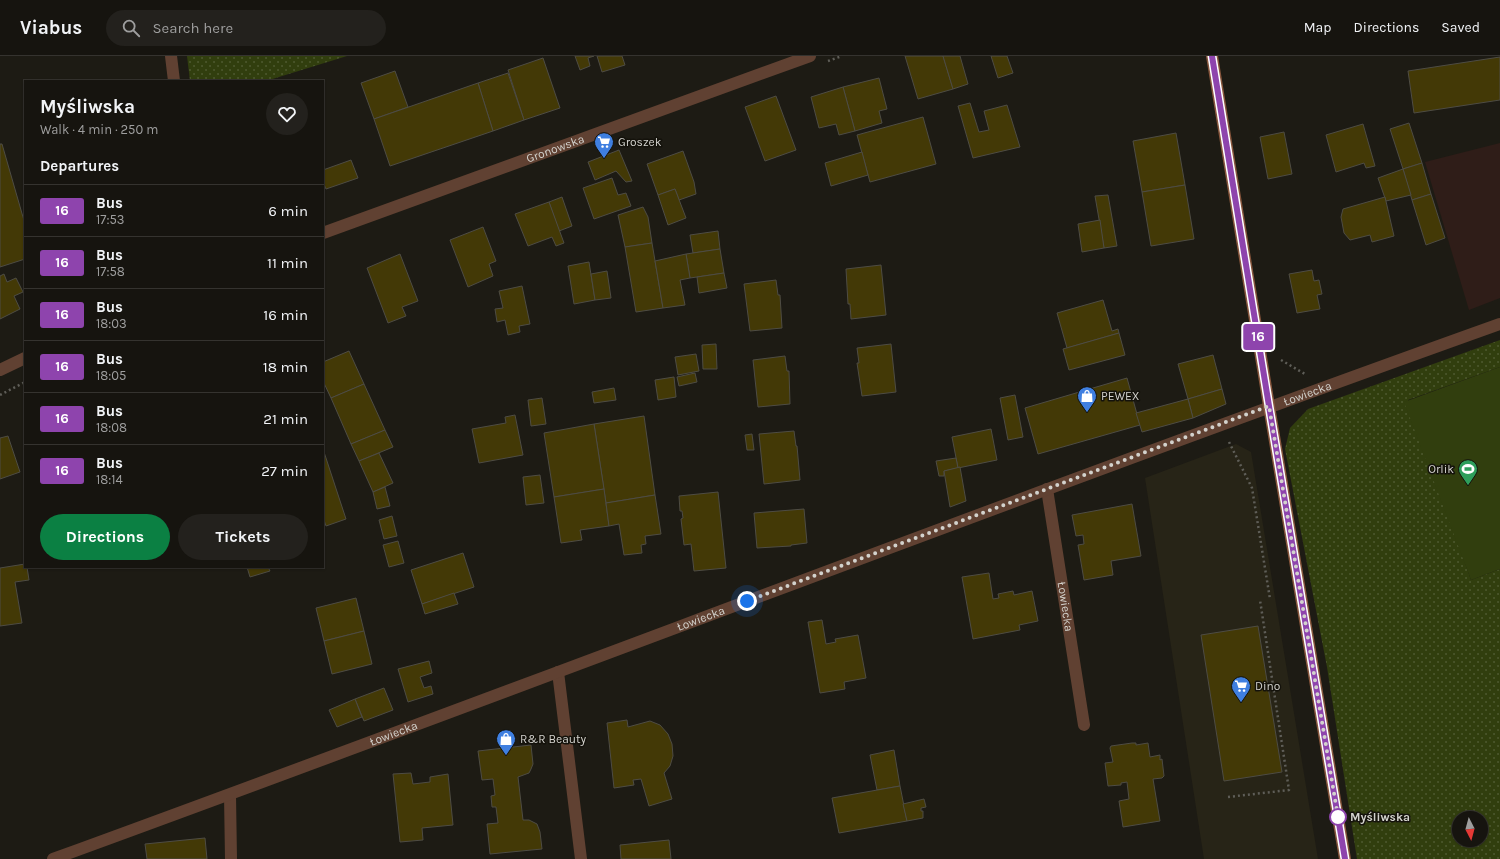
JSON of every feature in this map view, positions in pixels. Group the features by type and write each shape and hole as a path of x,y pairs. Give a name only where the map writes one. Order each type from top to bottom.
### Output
{"street":[{"path":"171,56 174,80"},
{"name":"Gronowska","path":"324,233 810,56"},
{"path":"1212,56 1345,859"},
{"name":"Łowiecka","path":"53,859 230,795 1269,406 1500,324"},
{"path":"0,370 24,358"},
{"name":"Łowiecka","path":"1047,489 1084,725"},
{"path":"558,672 581,859"},
{"path":"230,795 231,859"}],"path":[{"path":"0,395 24,383"},
{"path":"1223,424 1230,445 1252,488 1270,598"},
{"path":"1228,797 1288,790 1260,600"}],"shaded area":[{"path":"1500,143 1500,298 1469,310 1425,162"},
{"path":"1236,444 1251,452 1318,859 1204,859 1145,478"}],"green space":[{"path":"187,56 347,56 269,80 190,80"},
{"path":"1500,340 1500,367 1408,400 1471,580 1500,569 1500,859 1357,859 1327,667 1285,449 1290,428 1308,409"},
{"name":"Orlik","path":"1500,367 1500,569 1471,580 1404,402"}],"building":[{"path":"575,56 594,56 588,58 590,66 580,70"},
{"path":"597,56 622,56 625,65 602,72"},
{"path":"905,56 943,56 953,89 918,99"},
{"path":"943,56 960,56 968,84 953,89"},
{"path":"991,56 1007,56 1013,73 998,78"},
{"path":"1500,57 1500,100 1414,113 1408,71"},
{"path":"543,58 560,108 524,120 508,70"},
{"path":"395,71 408,107 374,119 361,83"},
{"path":"508,73 524,120 493,131 478,83"},
{"path":"879,78 887,109 879,111 882,123 855,131 843,87"},
{"path":"478,83 493,131 390,166 374,119"},
{"path":"843,87 855,131 839,135 836,124 819,128 811,97"},
{"path":"776,96 796,150 765,161 745,107"},
{"path":"970,103 979,132 989,130 984,111 1007,105 1020,147 973,158 958,106"},
{"path":"923,117 936,164 870,182 857,135"},
{"path":"1409,123 1422,163 1403,169 1390,129"},
{"path":"1363,124 1375,166 1366,168 1364,163 1336,172 1326,135"},
{"path":"1284,132 1292,174 1268,179 1260,137"},
{"path":"1176,133 1185,185 1142,192 1133,141"},
{"path":"0,144 2,144 24,221 24,259 0,267"},
{"path":"619,150 632,181 626,182 616,171 595,180 588,162"},
{"path":"683,151 694,182 696,194 679,200 675,189 658,195 647,164"},
{"path":"862,152 868,175 831,186 825,163"},
{"path":"351,160 358,178 326,189 324,184 324,170"},
{"path":"1422,163 1431,194 1412,200 1403,169"},
{"path":"1403,169 1411,195 1386,201 1378,178"},
{"path":"612,178 618,195 626,193 631,206 594,219 583,188"},
{"path":"1185,185 1194,239 1151,246 1142,192"},
{"path":"675,189 686,218 668,225 658,195"},
{"path":"1431,194 1445,238 1426,245 1412,200"},
{"path":"1108,195 1117,246 1104,248 1095,196"},
{"path":"562,197 572,226 559,231 549,202"},
{"path":"1385,197 1394,236 1372,242 1370,235 1350,240 1344,233 1341,217 1343,209"},
{"path":"549,202 564,243 556,246 552,237 528,246 515,214"},
{"path":"643,207 648,217 652,243 625,247 618,215"},
{"path":"1100,220 1104,248 1082,252 1078,224"},
{"path":"483,227 496,261 489,264 493,276 468,287 450,240"},
{"path":"718,231 720,249 693,253 690,235"},
{"path":"652,243 663,308 636,312 625,247"},
{"path":"720,249 724,273 690,278 686,254"},
{"path":"400,254 418,301 402,307 406,316 388,323 367,268"},
{"path":"686,254 690,278 680,280 685,305 663,308 655,261"},
{"path":"589,262 595,300 574,304 568,266"},
{"path":"881,265 886,315 851,319 850,304 848,304 846,269"},
{"path":"1312,270 1314,281 1319,280 1322,294 1317,295 1320,309 1297,313 1289,274"},
{"path":"607,271 611,298 595,300 591,274"},
{"path":"724,273 727,288 699,293 697,277"},
{"path":"4,274 7,282 16,278 23,292 14,296 20,309 0,319 0,276"},
{"path":"776,280 778,295 780,295 782,328 750,331 744,284"},
{"path":"522,286 530,324 519,326 520,332 508,335 505,320 497,322 495,309 503,308 499,291"},
{"path":"1103,300 1112,331 1118,329 1119,333 1067,348 1057,313"},
{"path":"1119,333 1125,355 1069,370 1063,349"},
{"path":"716,344 717,369 703,369 702,345"},
{"path":"891,344 896,392 862,396 857,363 859,363 857,348"},
{"path":"349,351 364,384 331,398 324,383 324,362"},
{"path":"696,354 699,371 678,375 675,357"},
{"path":"1213,355 1222,389 1188,399 1178,364"},
{"path":"785,356 787,371 789,371 790,404 758,407 753,360"},
{"path":"695,373 697,382 679,386 677,377"},
{"path":"674,377 676,397 658,400 655,380"},
{"path":"1127,378 1140,425 1038,454 1025,408"},
{"path":"364,384 385,430 351,444 331,398"},
{"path":"614,388 616,400 594,403 592,392"},
{"path":"1222,389 1226,404 1193,418 1188,399"},
{"path":"1015,395 1023,437 1008,440 1000,398"},
{"path":"542,398 546,424 531,426 528,400"},
{"path":"1188,399 1193,418 1142,432 1136,413"},
{"path":"515,415 523,455 479,463 472,429 506,423 505,417"},
{"path":"644,416 655,495 606,503 594,424"},
{"path":"594,424 604,489 554,497 544,433"},
{"path":"991,429 997,460 958,468 952,437"},
{"path":"385,430 393,447 359,461 351,444"},
{"path":"794,431 800,480 764,484 759,434"},
{"path":"752,434 754,450 747,450 745,435"},
{"path":"8,436 20,472 0,479 0,438"},
{"path":"324,452 346,519 326,526 324,520"},
{"path":"379,453 393,483 373,492 359,461"},
{"path":"956,458 958,468 944,471 944,476 939,476 936,461"},
{"path":"960,467 966,501 950,507 944,471"},
{"path":"540,475 544,503 526,505 523,477"},
{"path":"385,487 390,506 377,509 373,492"},
{"path":"604,489 609,526 580,530 582,540 561,543 554,497"},
{"path":"718,492 726,568 694,571 691,544 684,545 681,519 683,518 682,511 680,511 679,496"},
{"path":"655,495 661,534 645,536 646,544 641,545 642,553 624,555 619,524 609,526 606,503"},
{"path":"1132,504 1141,556 1111,561 1113,575 1084,580 1078,545 1084,544 1083,535 1076,536 1072,515"},
{"path":"804,509 807,543 791,546 757,548 754,513"},
{"path":"392,516 397,536 384,539 379,520"},
{"path":"398,541 404,563 389,567 383,545"},
{"path":"463,553 474,587 422,604 411,570"},
{"path":"24,564 24,568 27,568 29,580 15,582 22,623 0,626 0,568"},
{"path":"247,568 268,568 270,571 250,577"},
{"path":"989,573 993,599 999,598 998,594 1013,591 1014,595 1032,591 1038,621 1019,625 1020,630 973,639 962,577"},
{"path":"454,593 458,604 425,614 422,604"},
{"path":"356,598 364,631 324,641 316,608"},
{"path":"822,620 826,644 836,642 835,639 858,635 866,678 844,682 845,689 820,693 808,622"},
{"name":"Dino","path":"1258,626 1282,772 1224,781 1201,635"},
{"path":"364,631 372,664 332,674 324,641"},
{"path":"429,661 432,673 420,677 424,688 431,686 433,694 408,702 398,669"},
{"path":"384,688 393,710 364,721 355,699"},
{"path":"355,699 362,717 337,727 329,710"},
{"path":"627,720 628,727 650,721 660,725 668,734 672,744 673,756 670,766 664,773 672,799 649,806 641,779 633,780 634,785 614,788 607,723"},
{"path":"1136,743 1136,745 1148,743 1150,757 1160,755 1160,760 1162,759 1164,776 1162,778 1153,779 1160,821 1123,827 1119,801 1129,799 1127,782 1121,783 1121,785 1108,786 1105,763 1113,762 1110,748 1111,746"},
{"path":"531,745 533,764 531,769 529,773 518,777 523,820 529,820 537,824 540,832 542,849 490,854 487,824 498,823 496,807 492,807 491,796 495,795 493,779 482,780 478,751"},
{"path":"894,750 900,786 877,790 870,755"},
{"path":"411,773 413,784 430,782 430,777 448,774 453,825 422,828 423,840 400,842 393,774"},
{"path":"900,786 907,821 839,833 832,798"},
{"path":"924,799 926,807 921,808 921,811 923,811 923,818 907,821 903,804"},
{"path":"205,838 207,859 147,859 145,844"},
{"path":"669,840 671,859 621,859 620,845"}],"bus line":[{"name":"16","path":"1212,56 1345,859"}],"place":[{"name":"Groszek","path":"604,159"},
{"name":"PEWEX","path":"1087,413"},
{"name":"Orlik","path":"1468,486"},
{"name":"Dino","path":"1241,703"},
{"name":"R&R Beauty","path":"506,756"},
{"name":"Myśliwska","path":"1338,817"}],"route":[{"path":"747,601 1269,406 1338,817"}]}
